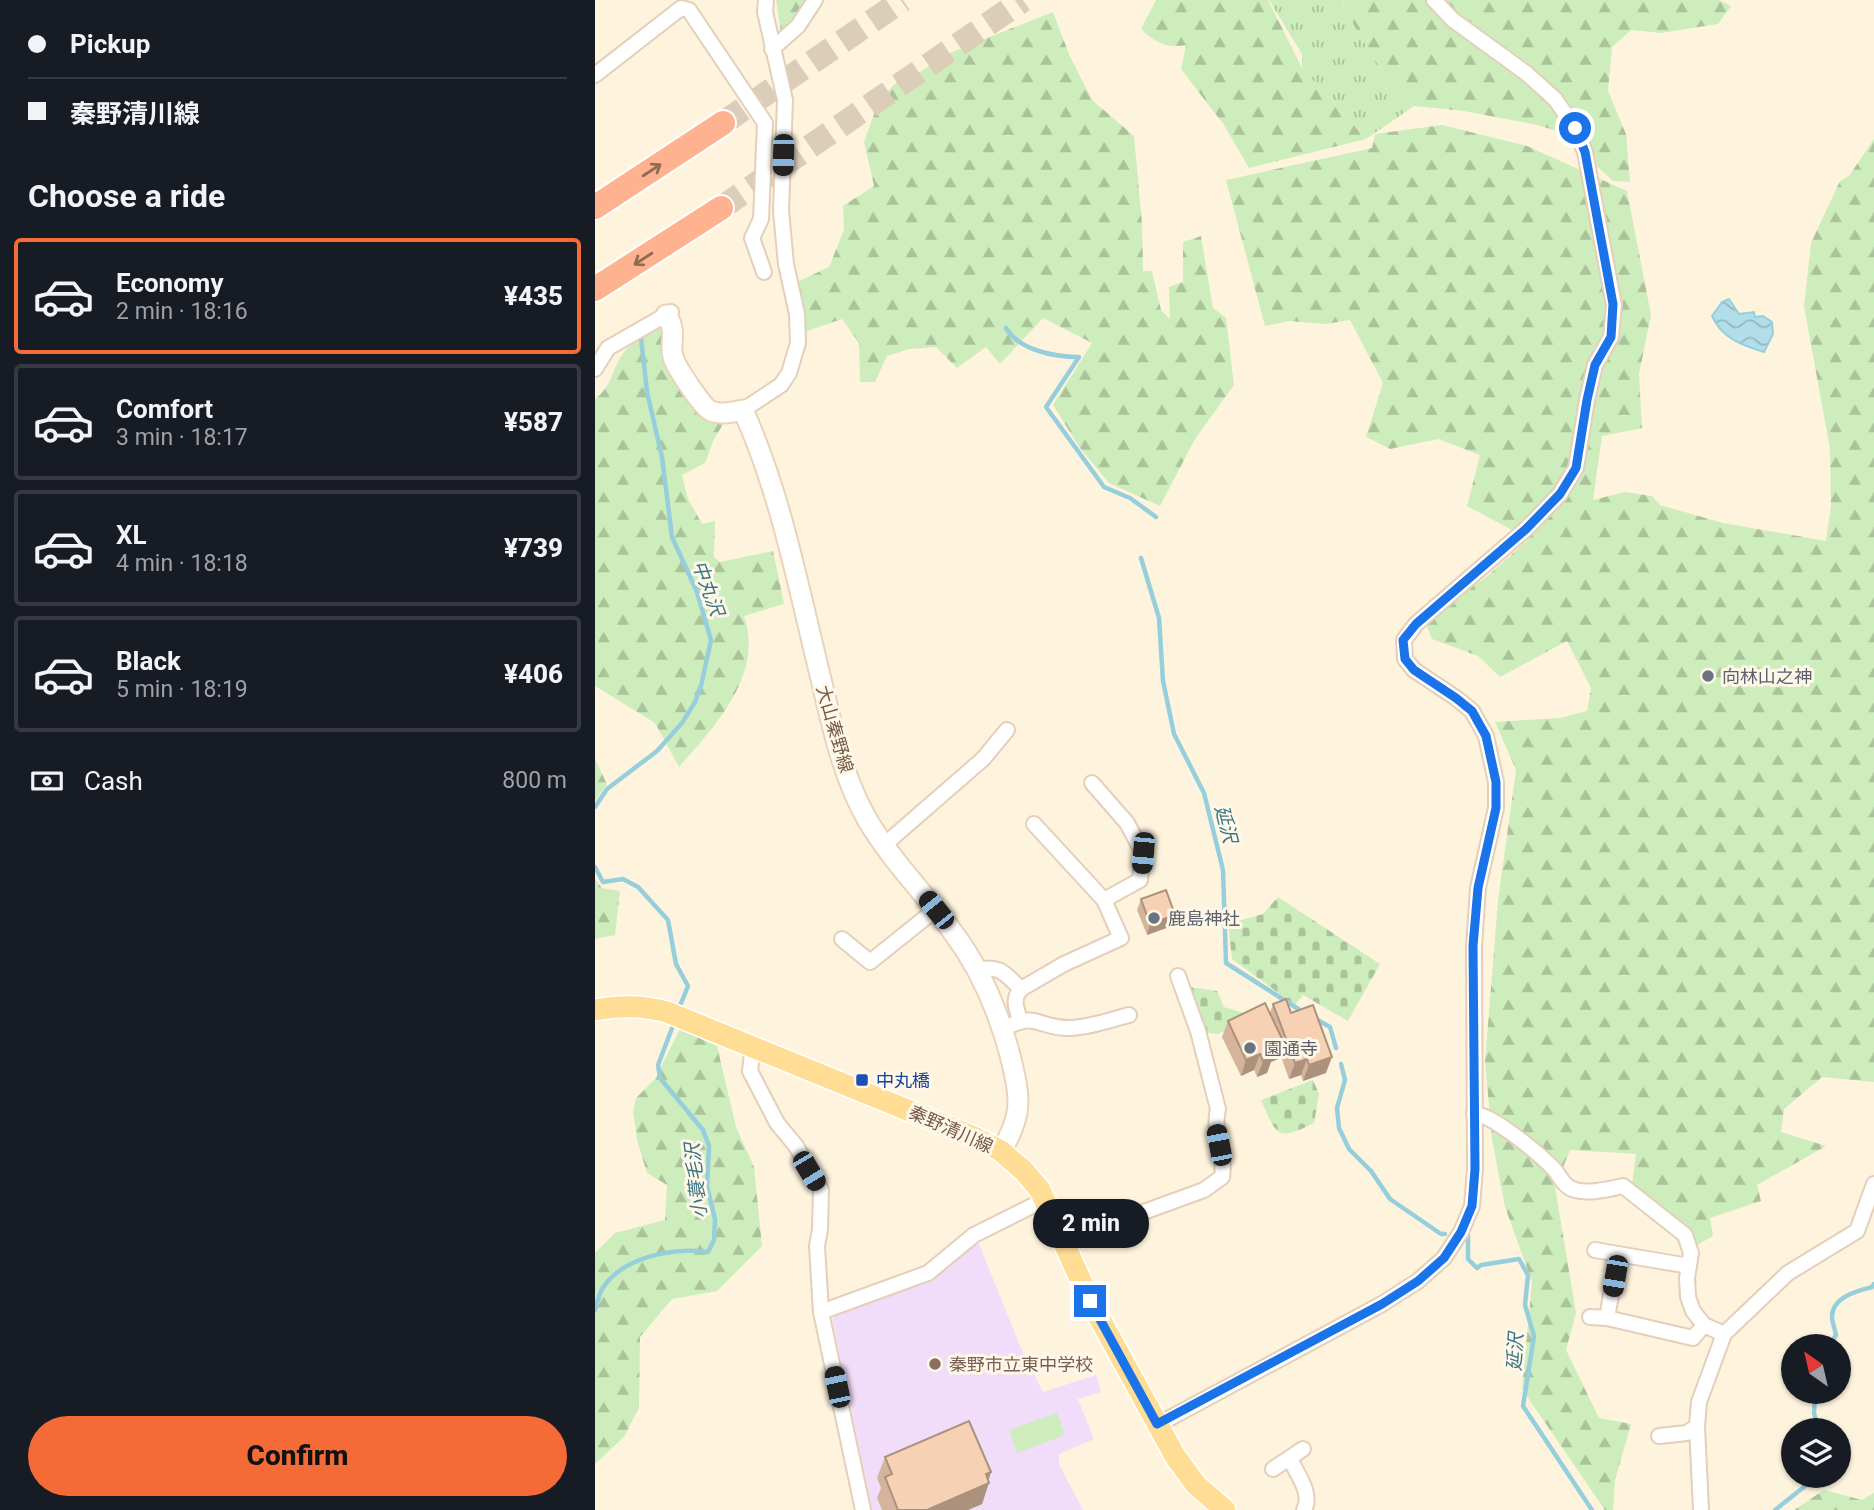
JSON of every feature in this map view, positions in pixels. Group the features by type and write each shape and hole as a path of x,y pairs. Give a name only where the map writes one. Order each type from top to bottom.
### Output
{"highway":[{"path":"595,207 723,123"},
{"path":"595,289 721,208"}],"main road":[{"path":"669,314 673,329 673,359 705,407 711,411 727,413 743,410"},
{"name":"大山秦野線","path":"743,410 774,488 839,750 855,795 884,845 936,910 978,970 1011,1024 1019,1107 1011,1135 1001,1151"},
{"name":"秦野清川線","path":"595,1010 647,1006 753,1046 976,1138 1001,1151 1024,1171 1046,1199 1090,1301 1175,1456 1196,1485 1224,1510"}],"street":[{"path":"743,410 782,385 789,373 798,343 797,314 786,264 782,211 785,100 772,49 765,12 766,0"},
{"path":"772,49 798,26 815,0"},
{"path":"1157,1424 1382,1304 1418,1281 1444,1258 1461,1232 1472,1206 1475,1169 1473,946 1478,888 1496,808 1496,782 1486,736 1472,711 1414,670 1405,659 1403,640 1416,624 1526,529 1560,494 1576,468 1595,365 1611,337 1613,304 1585,152 1575,128 1555,100 1526,73 1453,20 1434,0"},
{"path":"595,75 681,8 689,10 765,122 761,219 752,238 764,272"},
{"path":"595,369 608,348 669,314"},
{"path":"884,845 983,759 1007,730"},
{"path":"1092,783 1127,823 1143,853 1140,880 1104,900"},
{"path":"1034,824 1104,900 1121,938 1064,964 1021,989 1016,995 1011,1024 1031,1019 1048,1025 1076,1028 1129,1015"},
{"path":"842,939 870,962 936,910"},
{"path":"978,970 989,967 1001,970 1021,989"},
{"path":"1064,1241 1204,1190 1222,1177 1224,1168 1215,1122 1218,1110 1198,1031 1178,976"},
{"path":"753,1046 750,1071 777,1123 796,1146 821,1190 817,1246 821,1312 863,1510"},
{"path":"1474,1114 1482,1114 1519,1139 1555,1170 1563,1183 1576,1190 1602,1190 1623,1186 1643,1199 1685,1235 1691,1252 1688,1297 1693,1311 1704,1325 1724,1334"},
{"path":"1701,1510 1697,1426 1699,1402 1724,1334 1789,1273 1857,1231 1874,1184"},
{"path":"821,1312 928,1273 974,1234 1046,1199"},
{"path":"1595,1250 1689,1266"},
{"path":"1607,1318 1618,1254"},
{"path":"1590,1317 1607,1318 1693,1338 1704,1325"},
{"path":"1659,1436 1687,1433 1697,1426"},
{"path":"1273,1469 1303,1449"},
{"path":"1290,1459 1307,1494 1307,1506 1304,1510"}],"shaded area":[{"name":"秦野市立東中学校","path":"977,1239 1023,1353 1043,1392 1096,1375 1101,1392 1078,1399 1094,1439 1059,1454 1059,1464 1083,1510 872,1510 832,1320 836,1315 932,1276"}],"green space":[{"path":"776,0 808,0 781,32"},
{"path":"1156,0 1268,0 1302,68 1366,139 1249,168 1224,125 1181,69 1186,45 1161,43 1141,29"},
{"path":"1269,0 1343,0 1344,9 1387,79 1414,106 1366,139 1302,68 1302,54"},
{"path":"1343,0 1719,0 1731,6 1718,24 1661,33 1631,30 1612,47 1608,91 1626,134 1630,182 1613,181 1559,132 1538,125 1464,111 1414,106 1387,79 1344,9"},
{"path":"1053,12 1069,54 1092,100 1134,136 1142,223 1143,271 1152,271 1161,310 1170,319 1169,287 1183,282 1183,242 1201,236 1213,308 1226,318 1234,385 1195,439 1160,506 1109,483 1080,448 1053,405 1092,343 1043,318 1000,364 986,347 957,368 936,347 909,349 887,356 875,382 860,382 859,343 842,319 804,332 795,283 829,267 844,230 843,206 874,186 864,142 879,100 901,78 920,72 947,54"},
{"path":"1442,125 1527,146 1627,191 1651,315 1639,374 1642,428 1602,436 1593,500 1625,492 1652,496 1660,505 1723,523 1826,541 1831,506 1830,449 1804,306 1811,243 1840,181 1849,176 1874,139 1874,1082 1822,1077 1784,1109 1781,1132 1826,1146 1757,1185 1761,1201 1710,1218 1713,1236 1692,1248 1632,1185 1636,1154 1570,1150 1555,1187 1576,1313 1566,1350 1599,1418 1631,1424 1615,1480 1613,1510 1605,1510 1522,1389 1532,1282 1505,1207 1492,1139 1485,1062 1498,901 1516,770 1495,722 1560,718 1587,711 1591,688 1567,641 1500,677 1478,656 1432,639 1424,619 1484,579 1529,539 1467,506 1480,455 1438,439 1390,449 1366,437 1383,383 1350,320 1326,324 1290,321 1265,326 1226,180 1372,148 1375,134"},
{"path":"665,322 673,359 728,416 714,439 705,463 682,475 688,499 702,524 715,521 714,557 720,562 773,551 784,604 744,616 748,637 742,678 721,716 679,767 655,723 595,686 595,399 605,389 624,352 643,335"},
{"path":"595,759 607,784 595,801"},
{"path":"595,879 602,888 620,891 615,935 595,939"},
{"path":"1278,897 1380,964 1348,1021 1303,995 1295,1005 1232,959 1228,924 1263,914"},
{"path":"1190,987 1217,991 1224,1007 1254,1016 1218,1034 1206,1033"},
{"path":"680,1029 717,1046 736,1127 754,1167 762,1246 717,1291 672,1299 640,1337 639,1407 624,1437 595,1464 595,1253 615,1233 665,1220 667,1185 647,1173 637,1140 633,1111 636,1098 655,1079"},
{"path":"1313,1080 1319,1094 1314,1123 1293,1132 1280,1132 1271,1122 1261,1100"},
{"path":"1057,1413 1065,1435 1017,1453 1009,1430"},
{"path":"1824,1490 1862,1500 1874,1493 1874,1510 1794,1510"}],"water":[{"path":"1729,299 1739,314 1754,312 1755,317 1763,316 1772,322 1773,334 1764,352 1733,340 1716,324 1712,316 1722,302"}],"building":[{"path":"1166,890 1175,915 1150,924 1141,899"},
{"path":"1286,999 1291,1013 1313,1005 1332,1057 1309,1065 1307,1059 1295,1063 1273,1004"},
{"path":"1265,1003 1284,1043 1269,1049 1273,1057 1263,1061 1260,1054 1246,1060 1228,1021"},
{"path":"969,1421 991,1472 986,1474 989,1483 927,1510 898,1510 885,1477 892,1474 885,1457"}],"waterway":[{"name":"延沢","path":"1006,328 1019,342 1038,351 1079,357 1046,407 1104,487 1130,498 1156,517"},
{"name":"中丸沢","path":"595,807 607,789 657,751 682,723 701,686 711,640 697,592 672,537 662,457 647,392 641,338"},
{"name":"延沢","path":"1141,558 1159,618 1163,681 1174,734 1204,793 1223,870 1226,963 1303,1012"},
{"name":"小蓑毛沢","path":"595,867 603,882 623,879 638,887 668,920 676,964 688,986 678,1011"},
{"name":"延沢","path":"1314,1018 1330,1027 1336,1048"},
{"name":"小蓑毛沢","path":"595,1310 602,1289 622,1269 664,1253 708,1252 714,1240 715,1219 707,1186 709,1146 703,1130 660,1078 658,1065 674,1023"},
{"name":"延沢","path":"1341,1064 1345,1080 1337,1108 1339,1128 1349,1149 1371,1171 1390,1199 1441,1234 1445,1234"},
{"name":"延沢","path":"1468,1235 1468,1259 1477,1268 1519,1259 1528,1275 1525,1305 1534,1336 1523,1406 1592,1510"},
{"path":"1836,1334 1832,1317 1836,1304 1846,1296 1874,1284"},
{"path":"1814,1404 1815,1418"},
{"path":"1775,1510 1803,1488"}],"tunnel":[{"path":"723,123 903,0"},
{"path":"721,208 1023,0"}],"place":[{"name":"向林山之神","path":"1708,676"},
{"name":"鹿島神社","path":"1154,918"},
{"name":"園通寺","path":"1250,1048"},
{"name":"中丸橋","path":"862,1080"},
{"name":"秦野市立東中学校","path":"935,1364"}],"route":[{"path":"1090,1301 1157,1424 1382,1304 1418,1281 1444,1258 1461,1232 1472,1206 1475,1169 1473,946 1478,888 1496,808 1496,782 1486,736 1472,711 1414,670 1405,659 1403,640 1416,624 1526,529 1560,494 1576,468 1595,365 1611,337 1613,304 1585,152 1575,128"}]}
